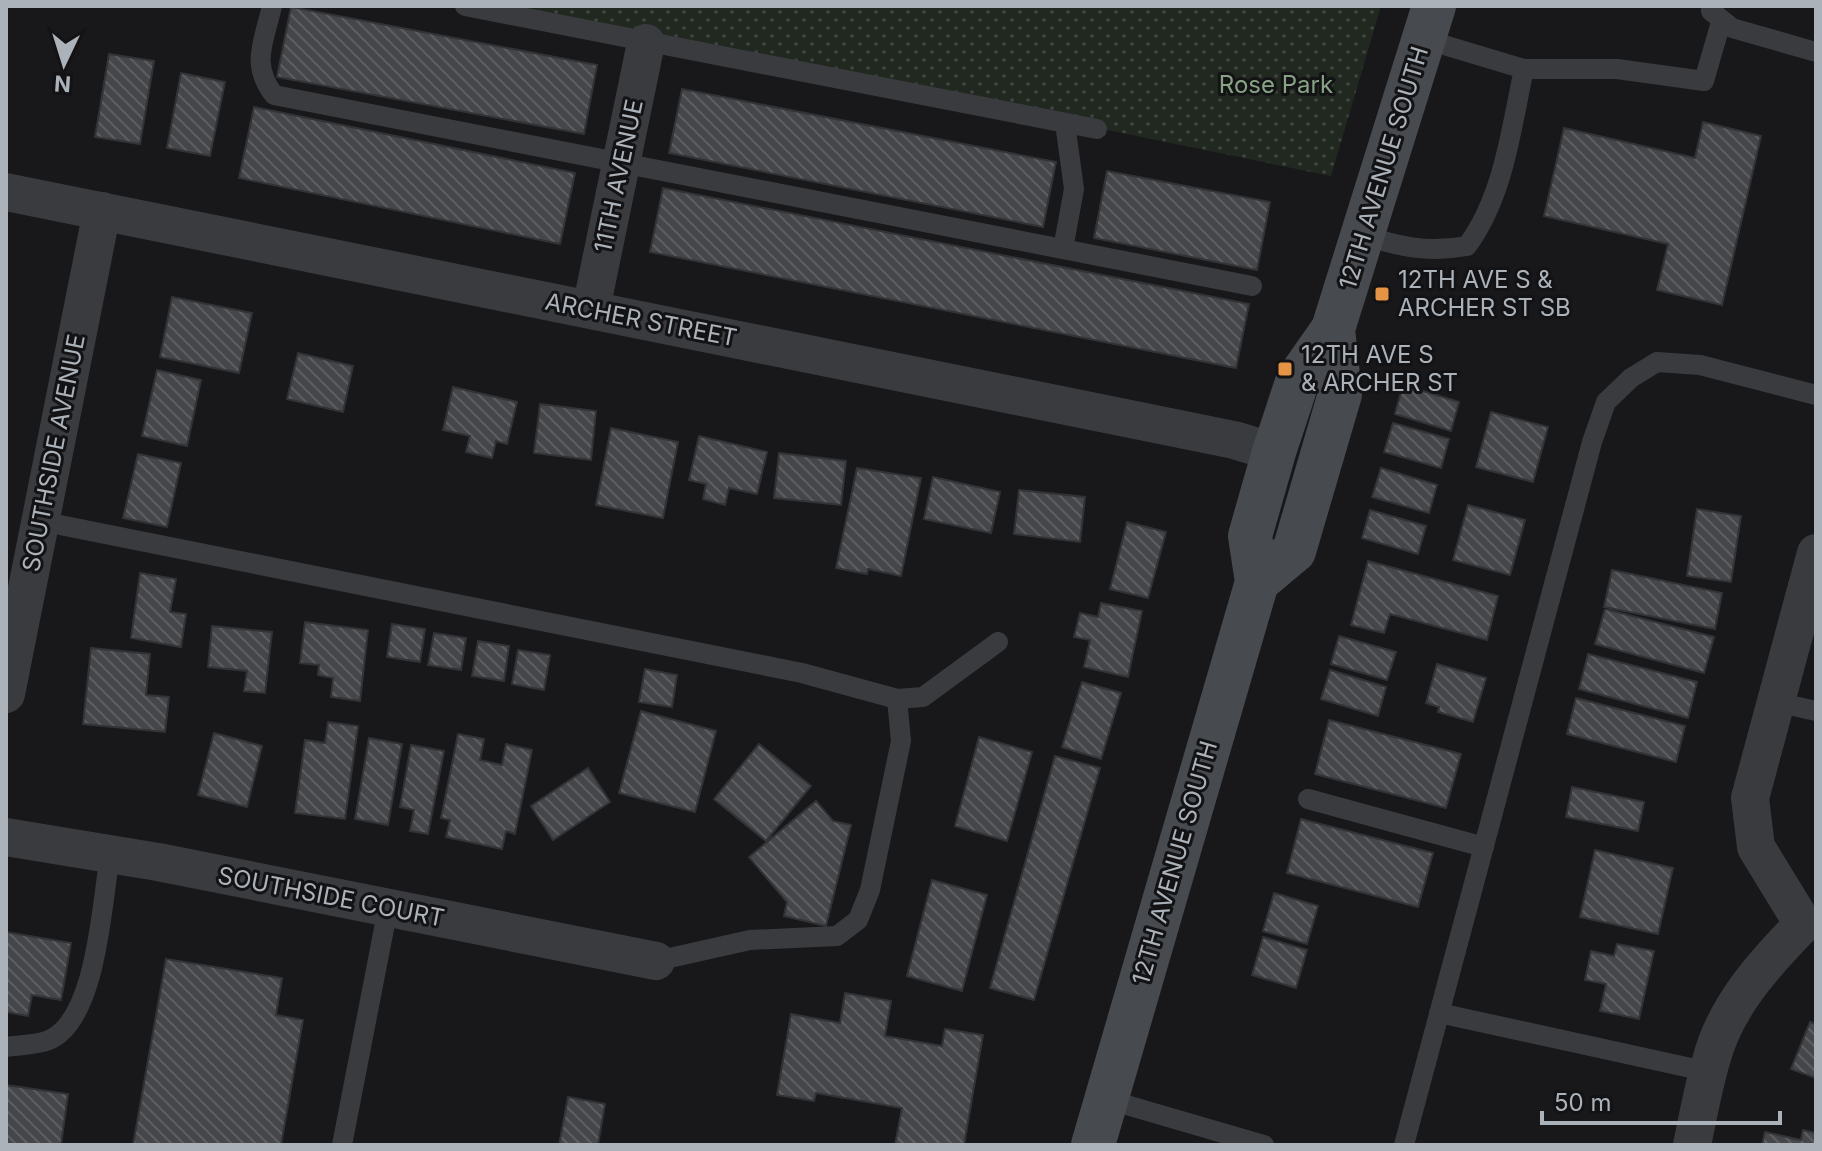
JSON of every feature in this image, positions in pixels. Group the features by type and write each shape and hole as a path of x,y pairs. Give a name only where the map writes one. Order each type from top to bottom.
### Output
{"main road":[{"name":"12TH AVENUE SOUTH","path":"1093,1145 1257,582 1250,536 1274,452 1298,379 1333,329 1429,22"},
{"name":"12TH AVENUE SOUTH","path":"1257,582 1294,551 1340,394 1333,329"}],"street":[{"name":"11TH AVENUE","path":"591,309 646,43"},
{"name":"ARCHER STREET","path":"6,192 1234,440 1274,452"},
{"name":"SOUTHSIDE AVENUE","path":"6,694 102,211"},
{"path":"1692,1145 1709,1072 1736,1003 1769,960 1810,920 1756,847 1750,823 1750,798 1816,553"},
{"name":"SOUTHSIDE COURT","path":"6,837 656,961"}],"lane":[{"path":"272,6 260,61 261,77 274,95 1252,286"},
{"path":"465,6 1097,129"},
{"path":"1716,14 1732,28 1816,52"},
{"path":"1429,22 1524,69 1617,69 1704,81 1716,14"},
{"path":"1363,235 1409,249 1435,251 1467,246 1483,224 1505,160 1524,69"},
{"path":"1063,249 1074,189 1065,123"},
{"path":"1404,1145 1592,442 1606,402 1631,378 1657,362 1700,365 1816,395"},
{"path":"40,521 802,673 897,699 923,697 998,642"},
{"path":"656,961 750,940 837,936 858,920 870,890 901,741 897,699"},
{"path":"1776,702 1816,711"},
{"path":"1308,799 1484,847"},
{"path":"6,1047 51,1040 75,1017 86,994 110,855"},
{"path":"342,1145 388,908"},
{"path":"1439,1013 1709,1072"},
{"path":"1106,1099 1264,1145"}],"green space":[{"name":"Rose Park","path":"505,6 1381,6 1331,176"}],"building":[{"path":"291,7 597,65 584,134 277,77"},
{"path":"109,54 154,61 140,144 95,137"},
{"path":"181,73 225,82 210,156 167,148"},
{"path":"682,89 1056,162 1043,227 669,153"},
{"path":"254,107 575,173 560,244 239,178"},
{"path":"1703,122 1761,136 1722,305 1657,290 1668,244 1544,216 1564,128 1695,158"},
{"path":"1107,171 1270,202 1257,270 1094,238"},
{"path":"663,188 1249,304 1236,368 650,252"},
{"path":"172,297 252,313 239,373 160,357"},
{"path":"298,353 353,366 343,412 287,399"},
{"path":"157,370 201,380 187,446 142,436"},
{"path":"1403,385 1459,402 1451,431 1395,414"},
{"path":"453,387 517,402 507,444 496,441 492,458 466,452 470,436 443,430"},
{"path":"540,404 596,411 591,460 534,453"},
{"path":"1491,412 1548,427 1533,482 1476,467"},
{"path":"1393,423 1449,439 1441,468 1384,452"},
{"path":"611,428 678,442 663,518 596,505"},
{"path":"699,436 767,452 757,494 729,488 725,505 703,499 706,484 689,480"},
{"path":"779,453 846,461 841,505 774,498"},
{"path":"138,454 181,463 167,527 123,518"},
{"path":"857,468 921,478 901,576 868,569 867,574 836,568"},
{"path":"1381,468 1437,485 1429,513 1372,497"},
{"path":"933,477 1000,492 991,533 924,519"},
{"path":"1019,490 1085,497 1080,542 1014,534"},
{"path":"1468,505 1525,520 1510,575 1453,560"},
{"path":"1697,509 1741,516 1731,582 1687,576"},
{"path":"1370,510 1426,526 1418,554 1362,538"},
{"path":"1127,522 1166,532 1148,598 1110,589"},
{"path":"1368,561 1498,596 1487,640 1390,614 1384,633 1351,625"},
{"path":"1612,570 1722,593 1715,629 1604,607"},
{"path":"140,573 176,579 170,612 186,614 181,647 131,638"},
{"path":"1101,603 1142,611 1128,677 1084,667 1090,640 1074,637 1080,613 1098,617"},
{"path":"1605,609 1714,637 1704,673 1595,644"},
{"path":"305,622 368,630 360,701 331,697 333,678 318,675 319,665 300,663"},
{"path":"392,624 425,629 420,662 387,657"},
{"path":"212,626 272,632 265,693 244,691 247,671 208,667"},
{"path":"434,633 466,638 461,670 428,665"},
{"path":"1339,636 1396,652 1387,680 1331,664"},
{"path":"478,641 509,646 504,681 472,676"},
{"path":"91,648 150,654 146,695 169,697 165,732 83,724"},
{"path":"518,650 550,655 544,690 512,684"},
{"path":"1588,654 1697,682 1688,718 1579,689"},
{"path":"1437,664 1486,678 1473,722 1438,712 1439,707 1426,703"},
{"path":"645,669 677,675 672,707 639,702"},
{"path":"1330,670 1386,687 1378,716 1321,699"},
{"path":"1082,682 1121,693 1101,759 1062,747"},
{"path":"1576,698 1685,726 1676,762 1567,734"},
{"path":"641,711 716,731 695,812 619,793"},
{"path":"1329,720 1461,754 1446,808 1315,774"},
{"path":"328,722 358,726 345,819 295,813 305,740 325,743"},
{"path":"214,733 262,746 247,807 198,795"},
{"path":"458,734 484,739 480,760 502,765 506,744 532,750 515,834 506,831 502,849 446,837 450,820 441,818"},
{"path":"979,737 1032,752 1007,841 955,826"},
{"path":"369,738 402,744 388,825 355,819"},
{"path":"759,744 811,786 766,841 714,799"},
{"path":"411,745 444,751 428,834 410,831 414,810 400,807"},
{"path":"1055,756 1100,768 1034,1000 990,988"},
{"path":"588,768 610,802 553,840 531,806"},
{"path":"1572,787 1644,802 1638,831 1566,817"},
{"path":"816,801 833,821 851,825 826,926 784,916 787,902 749,857"},
{"path":"1301,819 1433,853 1418,907 1287,873"},
{"path":"1595,850 1673,868 1658,934 1580,917"},
{"path":"932,880 987,895 962,991 907,976"},
{"path":"1274,893 1318,906 1307,944 1263,931"},
{"path":"6,932 71,943 61,1000 32,995 28,1016 6,1012"},
{"path":"1263,937 1307,950 1296,988 1252,975"},
{"path":"1617,944 1654,951 1639,1019 1600,1011 1606,984 1585,980 1591,951 1614,956"},
{"path":"166,959 282,978 276,1015 303,1020 281,1145 133,1145"},
{"path":"845,993 891,1001 885,1036 942,1046 945,1029 983,1035 964,1145 895,1145 902,1108 816,1093 814,1101 777,1095 791,1014 840,1023"},
{"path":"1810,1022 1816,1024 1816,1078 1791,1069"},
{"path":"6,1085 68,1094 61,1145 6,1145"},
{"path":"568,1097 605,1104 598,1145 559,1145"},
{"path":"1803,1130 1816,1133 1816,1145 1762,1145 1765,1132 1801,1140"}],"place":[{"name":"12TH AVE S & ARCHER ST SB","path":"1382,294"},
{"name":"12TH AVE S & ARCHER ST","path":"1285,369"}]}
